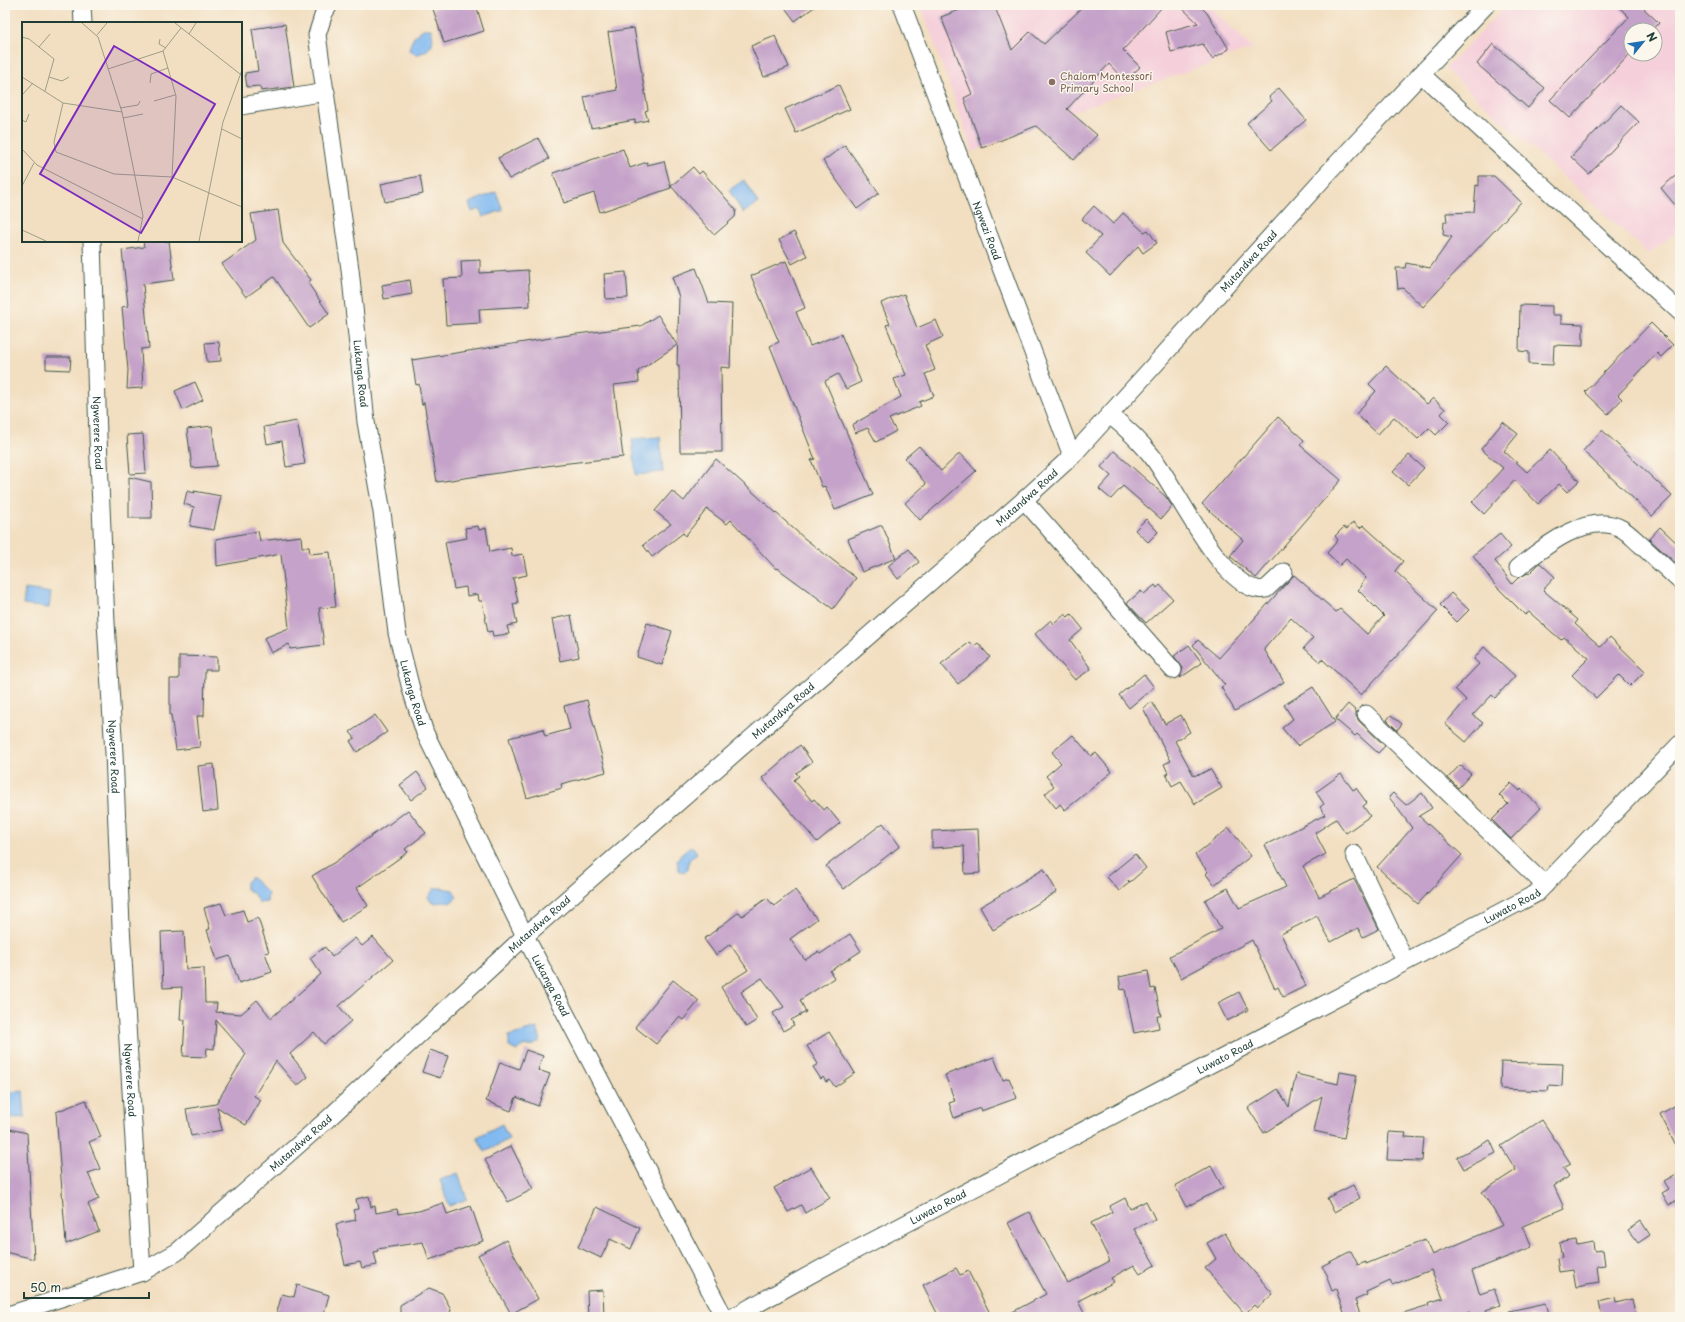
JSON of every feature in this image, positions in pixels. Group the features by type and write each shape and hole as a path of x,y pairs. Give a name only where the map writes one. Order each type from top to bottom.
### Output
{"street":[{"path":"82,5 83,22"},
{"name":"Lukanga Road","path":"329,5 324,13 317,35 350,269 366,422 382,512 397,634 411,689 425,733 525,936 724,1317"},
{"name":"Ngwezi Road","path":"902,5 1072,456"},
{"name":"Mutandwa Road","path":"5,1316 142,1272 177,1252 331,1116 525,936 1024,500 1072,456 1329,172 1486,5"},
{"path":"1421,74 1680,312"},
{"path":"242,106 326,92"},
{"name":"Ngwerere Road","path":"92,242 105,614 114,753 121,926 142,1272"},
{"path":"1110,415 1130,432 1152,456 1198,531 1215,555 1235,577 1256,589 1266,589 1284,572"},
{"path":"1024,500 1173,670"},
{"path":"1518,568 1552,542 1567,533 1579,528 1609,525 1623,530 1680,581"},
{"path":"1366,714 1544,884"},
{"name":"Luwato Road","path":"733,1317 848,1254 1537,893 1680,744"},
{"path":"1354,854 1405,961"}],"shaded area":[{"name":"Chalom Montessori Primary School","path":"921,5 1207,5 1253,48 1061,116 973,152"},
{"path":"1507,5 1680,5 1680,229 1649,254 1445,69"}],"water":[{"path":"423,29 431,29 433,40 428,49 416,55 409,50 410,46 414,38"},
{"path":"744,180 758,203 743,213 729,190"},
{"path":"496,192 503,210 483,217 480,209 472,212 469,203"},
{"path":"660,437 663,472 636,475 632,439"},
{"path":"25,589 51,593 49,608 23,605"},
{"path":"689,847 693,847 697,853 689,860 688,870 683,873 679,870 677,861 682,853"},
{"path":"251,877 268,893 267,902 259,903 253,893 246,889 246,882"},
{"path":"435,888 453,890 457,897 450,903 432,903 428,897"},
{"path":"537,1028 541,1040 533,1046 524,1045 517,1051 509,1047 509,1036"},
{"path":"23,1091 25,1117 5,1119 5,1093"},
{"path":"502,1124 509,1139 485,1152 477,1137"},
{"path":"458,1173 467,1199 449,1206 440,1180"}],"building":[{"path":"444,5 476,5 484,31 444,43 433,9"},
{"path":"783,5 817,5 795,21"},
{"path":"972,5 994,5 1012,50 1030,32 1044,44 1085,5 1164,5 1123,50 1140,67 1125,81 1109,64 1067,109 1097,135 1074,160 1036,126 982,148 964,98 972,94 941,17"},
{"path":"1179,5 1199,5 1207,13 1229,49 1212,59 1203,44 1171,52 1166,32 1198,23"},
{"path":"1617,5 1640,5 1658,22 1624,22 1629,17"},
{"path":"1623,23 1623,62 1570,118 1550,100"},
{"path":"285,24 294,87 261,91 260,86 247,87 245,73 258,71 252,29"},
{"path":"634,28 648,110 645,111 648,120 635,123 635,120 591,128 584,97 617,90 608,32"},
{"path":"775,36 789,67 764,77 751,46"},
{"path":"1493,44 1545,88 1528,108 1477,64"},
{"path":"839,85 850,109 796,133 785,109"},
{"path":"1279,88 1306,120 1271,150 1247,123 1272,101 1269,97"},
{"path":"1621,105 1639,122 1589,174 1571,157"},
{"path":"538,138 549,159 509,179 498,158"},
{"path":"845,145 879,193 857,209 823,161"},
{"path":"623,149 630,168 647,162 647,165 664,161 671,188 600,212 594,193 564,203 553,173"},
{"path":"693,167 699,174 702,171 736,210 735,217 714,235 671,186"},
{"path":"1680,172 1680,211 1661,188"},
{"path":"420,176 423,194 385,202 381,184"},
{"path":"1479,176 1494,176 1521,202 1423,307 1403,288 1398,289 1396,268 1405,268 1406,263 1430,268 1452,237 1443,235 1444,222 1447,222 1446,213 1474,212 1476,185 1479,186"},
{"path":"1094,206 1113,224 1123,213 1144,232 1148,230 1157,243 1143,253 1138,246 1110,276 1086,253 1101,236 1082,219"},
{"path":"278,210 283,243 311,280 308,283 329,314 309,328 274,277 246,297 222,264 256,240 251,214"},
{"path":"794,232 807,256 792,264 779,240"},
{"path":"143,242 169,242 174,280 143,284 149,348 141,349 143,388 127,389 128,370 122,307 128,306 122,250 144,247"},
{"path":"480,260 480,273 528,270 530,306 479,309 480,323 446,325 443,279 462,278 461,261"},
{"path":"786,261 805,308 796,312 810,346 841,334 861,382 846,389 838,374 825,381 873,495 835,510 825,486 822,487 811,460 815,459 770,346 779,342 751,276"},
{"path":"696,268 709,303 732,304 730,368 721,367 722,452 680,452 679,365 677,365 679,297 672,277"},
{"path":"626,272 628,298 606,299 604,274"},
{"path":"410,280 412,294 384,299 382,285"},
{"path":"904,294 917,328 936,320 943,337 925,345 935,370 925,374 934,396 919,402 921,406 889,419 896,431 876,442 868,428 855,433 852,425 901,397 894,379 906,375 886,325 890,324 881,303"},
{"path":"1520,305 1552,306 1552,315 1561,315 1561,323 1583,324 1583,346 1554,345 1553,365 1529,364 1529,352 1519,351"},
{"path":"658,315 677,345 638,371 639,382 614,385 623,457 560,464 437,482 424,402 422,405 419,384 416,385 412,360 569,335 641,326"},
{"path":"1651,323 1673,345 1661,357 1657,353 1618,395 1622,399 1608,414 1585,392"},
{"path":"219,342 221,361 207,362 205,343"},
{"path":"46,357 71,357 70,370 46,369"},
{"path":"1386,366 1427,404 1433,398 1445,409 1441,414 1449,422 1436,435 1429,428 1418,439 1394,417 1378,434 1356,414 1376,391 1369,384"},
{"path":"195,382 203,400 183,410 175,391"},
{"path":"1278,417 1304,440 1300,445 1341,480 1256,578 1230,556 1243,540 1202,504"},
{"path":"297,421 305,464 286,467 282,441 267,444 264,427"},
{"path":"1503,422 1518,434 1504,451 1527,472 1550,450 1579,481 1567,492 1559,484 1538,504 1515,480 1484,514 1472,502 1503,468 1481,449"},
{"path":"212,426 217,466 192,468 187,429"},
{"path":"1602,430 1672,496 1652,516 1583,451"},
{"path":"143,434 146,473 130,474 127,435"},
{"path":"919,446 941,471 960,453 976,471 920,520 905,503 926,484 905,458"},
{"path":"1114,451 1165,496 1172,506 1161,519 1123,486 1111,499 1099,489 1111,476 1101,467"},
{"path":"1409,455 1424,468 1408,485 1393,472"},
{"path":"716,459 804,538 856,578 833,609 777,568 776,569 731,520 727,524 707,509 685,536 683,533 652,557 643,545 671,524 655,511 672,491 684,501"},
{"path":"129,477 151,482 152,518 129,518"},
{"path":"187,491 221,496 214,530 190,526 194,507 184,504"},
{"path":"1146,519 1158,532 1148,542 1135,530"},
{"path":"1353,522 1360,528 1363,525 1403,561 1395,571 1438,611 1361,695 1322,659 1320,662 1304,648 1313,638 1291,618 1264,649 1284,682 1235,711 1221,687 1225,685 1193,645 1198,640 1219,658 1294,575 1336,612 1340,609 1367,634 1384,616 1358,590 1366,578 1346,559 1340,565 1327,553 1338,540 1335,536 1344,527 1347,529"},
{"path":"882,525 896,558 862,572 848,539"},
{"path":"478,526 479,530 486,528 490,552 511,548 512,556 523,554 527,575 513,578 518,603 513,604 517,624 507,626 509,634 493,636 492,631 488,632 482,601 479,601 478,594 467,596 466,587 454,589 445,542 467,538 465,528"},
{"path":"1660,527 1680,546 1680,567 1649,539"},
{"path":"258,531 260,541 301,536 302,547 309,547 310,554 330,552 336,607 319,608 324,645 290,649 289,644 271,653 264,638 289,628 281,554 217,566 216,539"},
{"path":"1500,534 1511,547 1495,561 1512,584 1518,578 1528,573 1529,574 1540,563 1555,577 1543,590 1578,620 1575,624 1601,647 1610,637 1645,671 1630,686 1619,675 1596,698 1572,675 1589,658 1564,637 1561,640 1529,612 1525,615 1494,584 1473,555"},
{"path":"909,549 919,562 898,579 888,566"},
{"path":"1155,585 1157,588 1160,585 1173,599 1146,623 1127,603 1141,591 1144,594"},
{"path":"1451,593 1469,610 1457,622 1440,605"},
{"path":"1065,614 1068,617 1071,614 1083,629 1070,640 1091,669 1075,680 1035,634 1051,620 1054,624"},
{"path":"571,615 579,657 560,661 552,619"},
{"path":"647,623 672,631 662,665 637,657"},
{"path":"970,642 974,646 978,643 990,657 958,684 941,664"},
{"path":"1189,645 1202,663 1180,678 1183,668 1174,656"},
{"path":"1484,647 1515,676 1495,698 1492,695 1473,715 1483,723 1466,742 1445,724 1466,700 1455,689 1479,664 1474,659"},
{"path":"179,656 217,657 217,670 205,670 204,716 197,716 200,747 176,750 170,715 170,679 179,679"},
{"path":"1144,674 1154,687 1129,708 1119,695"},
{"path":"1313,687 1335,722 1297,746 1282,728 1293,719 1284,705"},
{"path":"587,700 606,772 561,784 562,788 527,798 509,738 543,729 545,736 570,729 564,706"},
{"path":"1152,702 1165,724 1181,715 1190,732 1175,741 1194,776 1210,769 1222,788 1195,804 1181,781 1172,786 1166,774 1168,773 1164,764 1171,761 1143,708"},
{"path":"1348,704 1356,711 1356,716 1359,721 1385,746 1378,753 1357,734 1355,736 1335,719"},
{"path":"375,715 387,732 357,752 350,741 355,738 350,732"},
{"path":"1391,715 1402,724 1397,730 1387,720"},
{"path":"1073,735 1091,756 1096,753 1112,772 1065,810 1060,804 1056,808 1045,794 1054,786 1046,776 1061,763 1052,752"},
{"path":"800,745 812,762 796,773 799,776 794,780 812,801 814,799 824,810 827,807 840,823 817,842 762,778"},
{"path":"214,764 218,810 203,812 198,766"},
{"path":"1460,765 1471,774 1458,788 1448,778"},
{"path":"417,772 428,787 411,800 400,785"},
{"path":"1341,774 1353,790 1356,788 1367,803 1363,806 1370,816 1346,833 1336,819 1315,833 1326,854 1303,866 1319,897 1354,879 1379,929 1363,937 1358,928 1331,942 1317,916 1281,934 1306,986 1283,997 1278,987 1275,989 1252,940 1181,978 1170,956 1221,929 1205,900 1228,888 1239,908 1286,887 1265,845 1325,815 1320,807 1324,804 1316,792"},
{"path":"1511,783 1520,791 1521,789 1541,808 1511,839 1492,820 1508,804 1499,795"},
{"path":"1393,793 1406,805 1422,793 1432,808 1419,816 1462,855 1418,904 1377,867 1412,828 1389,797"},
{"path":"408,810 426,833 405,849 408,852 357,888 368,906 341,922 312,876 335,862"},
{"path":"883,823 900,846 844,889 826,866"},
{"path":"1229,828 1251,856 1214,885 1206,874 1208,872 1195,855"},
{"path":"978,829 980,873 965,874 964,846 932,848 932,831"},
{"path":"1135,854 1146,868 1130,882 1128,880 1129,883 1119,891 1107,877"},
{"path":"1044,869 1057,892 993,930 980,907"},
{"path":"795,890 817,919 790,939 805,960 818,952 820,954 850,934 861,951 830,971 834,978 800,1000 806,1012 791,1020 794,1025 783,1031 773,1013 784,1007 762,978 741,992 757,1020 746,1027 721,987 748,970 730,944 716,955 704,939 739,912 742,916 767,898 774,906"},
{"path":"221,903 226,915 243,910 247,922 258,918 269,952 265,953 272,972 239,983 230,956 217,960 207,930 210,929 204,908"},
{"path":"184,931 186,969 204,968 205,1003 217,1003 216,1012 241,1014 257,1000 271,1018 321,974 310,958 325,947 332,957 355,938 362,946 373,937 393,960 339,1006 351,1021 324,1044 314,1032 290,1054 308,1077 297,1086 276,1061 254,1096 261,1100 246,1125 217,1107 222,1130 191,1136 186,1109 216,1104 246,1054 216,1020 214,1049 207,1048 206,1057 183,1056 185,1020 180,1020 182,987 163,988 161,932"},
{"path":"1148,971 1151,989 1155,988 1161,1016 1157,1016 1159,1028 1134,1033 1125,989 1121,990 1119,977"},
{"path":"673,980 699,1001 683,1020 679,1017 656,1044 635,1027"},
{"path":"1239,992 1248,1010 1227,1021 1218,1003"},
{"path":"829,1032 855,1073 835,1087 830,1080 826,1082 823,1077 821,1079 813,1067 818,1064 807,1046"},
{"path":"430,1050 448,1056 440,1078 422,1072"},
{"path":"526,1050 543,1056 538,1070 550,1074 538,1106 516,1097 511,1111 486,1101 500,1062 519,1069"},
{"path":"994,1057 1003,1080 1009,1078 1017,1098 981,1111 980,1108 954,1118 949,1103 955,1101 945,1075"},
{"path":"1501,1062 1563,1064 1562,1086 1549,1085 1548,1091 1500,1089"},
{"path":"1340,1072 1357,1075 1344,1138 1314,1131 1322,1096 1264,1133 1248,1108 1278,1089 1289,1107 1296,1074 1338,1084"},
{"path":"86,1100 101,1137 89,1142 100,1169 88,1173 99,1199 88,1204 99,1231 66,1244 56,1112"},
{"path":"1680,1103 1680,1153 1660,1114"},
{"path":"1542,1120 1571,1164 1563,1168 1569,1176 1554,1186 1564,1208 1523,1226 1532,1247 1472,1271 1480,1294 1494,1289 1500,1305 1486,1310 1489,1317 1471,1317 1470,1312 1457,1317 1400,1317 1400,1314 1429,1305 1428,1303 1443,1298 1431,1270 1392,1285 1390,1281 1366,1292 1367,1295 1355,1300 1361,1317 1345,1317 1336,1289 1332,1291 1327,1278 1329,1278 1322,1266 1351,1251 1358,1265 1366,1262 1366,1264 1425,1240 1432,1255 1503,1225 1482,1192 1516,1170 1501,1146"},
{"path":"5,1128 27,1133 34,1259 5,1252"},
{"path":"1389,1132 1406,1133 1405,1137 1424,1138 1422,1161 1387,1160"},
{"path":"1490,1140 1496,1153 1464,1169 1457,1157"},
{"path":"511,1146 533,1189 508,1202 485,1160"},
{"path":"1211,1166 1223,1188 1186,1207 1175,1186"},
{"path":"811,1167 830,1198 805,1213 801,1205 788,1212 774,1188"},
{"path":"1680,1172 1680,1208 1676,1201 1669,1205 1662,1193 1669,1189 1664,1181"},
{"path":"1353,1185 1360,1198 1334,1212 1327,1198"},
{"path":"369,1196 371,1207 375,1206 376,1213 397,1209 398,1214 419,1211 443,1203 447,1214 471,1206 483,1241 429,1260 423,1242 377,1249 378,1251 374,1252 377,1265 362,1268 360,1262 345,1265 336,1224 356,1220 353,1210 358,1209 356,1199"},
{"path":"1125,1198 1130,1209 1146,1201 1155,1219 1134,1229 1155,1265 1140,1274 1134,1265 1111,1278 1114,1282 1078,1301 1084,1313 1076,1317 1003,1317 1046,1294 1008,1223 1029,1212 1068,1283 1110,1261 1091,1223 1112,1212 1110,1206"},
{"path":"597,1207 640,1228 631,1249 610,1239 601,1258 578,1247"},
{"path":"1641,1221 1650,1235 1638,1243 1628,1230"},
{"path":"1225,1233 1236,1251 1273,1294 1257,1308 1254,1305 1245,1314 1205,1268 1216,1259 1207,1243"},
{"path":"506,1240 538,1299 511,1314 478,1255"},
{"path":"1576,1240 1577,1245 1593,1242 1594,1251 1603,1250 1605,1265 1597,1266 1599,1283 1576,1287 1573,1270 1559,1272 1557,1258 1562,1257 1559,1243"},
{"path":"956,1268 960,1275 968,1271 992,1317 939,1317 923,1285"},
{"path":"297,1285 329,1295 323,1317 292,1317 277,1312 282,1294 294,1297"},
{"path":"429,1288 442,1293 451,1309 449,1317 400,1317 400,1305"},
{"path":"603,1290 604,1317 588,1317 587,1291"},
{"path":"1615,1298 1616,1303 1632,1299 1636,1317 1602,1317 1599,1302"},
{"path":"1546,1303 1550,1317 1510,1317 1509,1311"}],"place":[{"name":"Chalom Montessori Primary School","path":"1052,82"}]}
